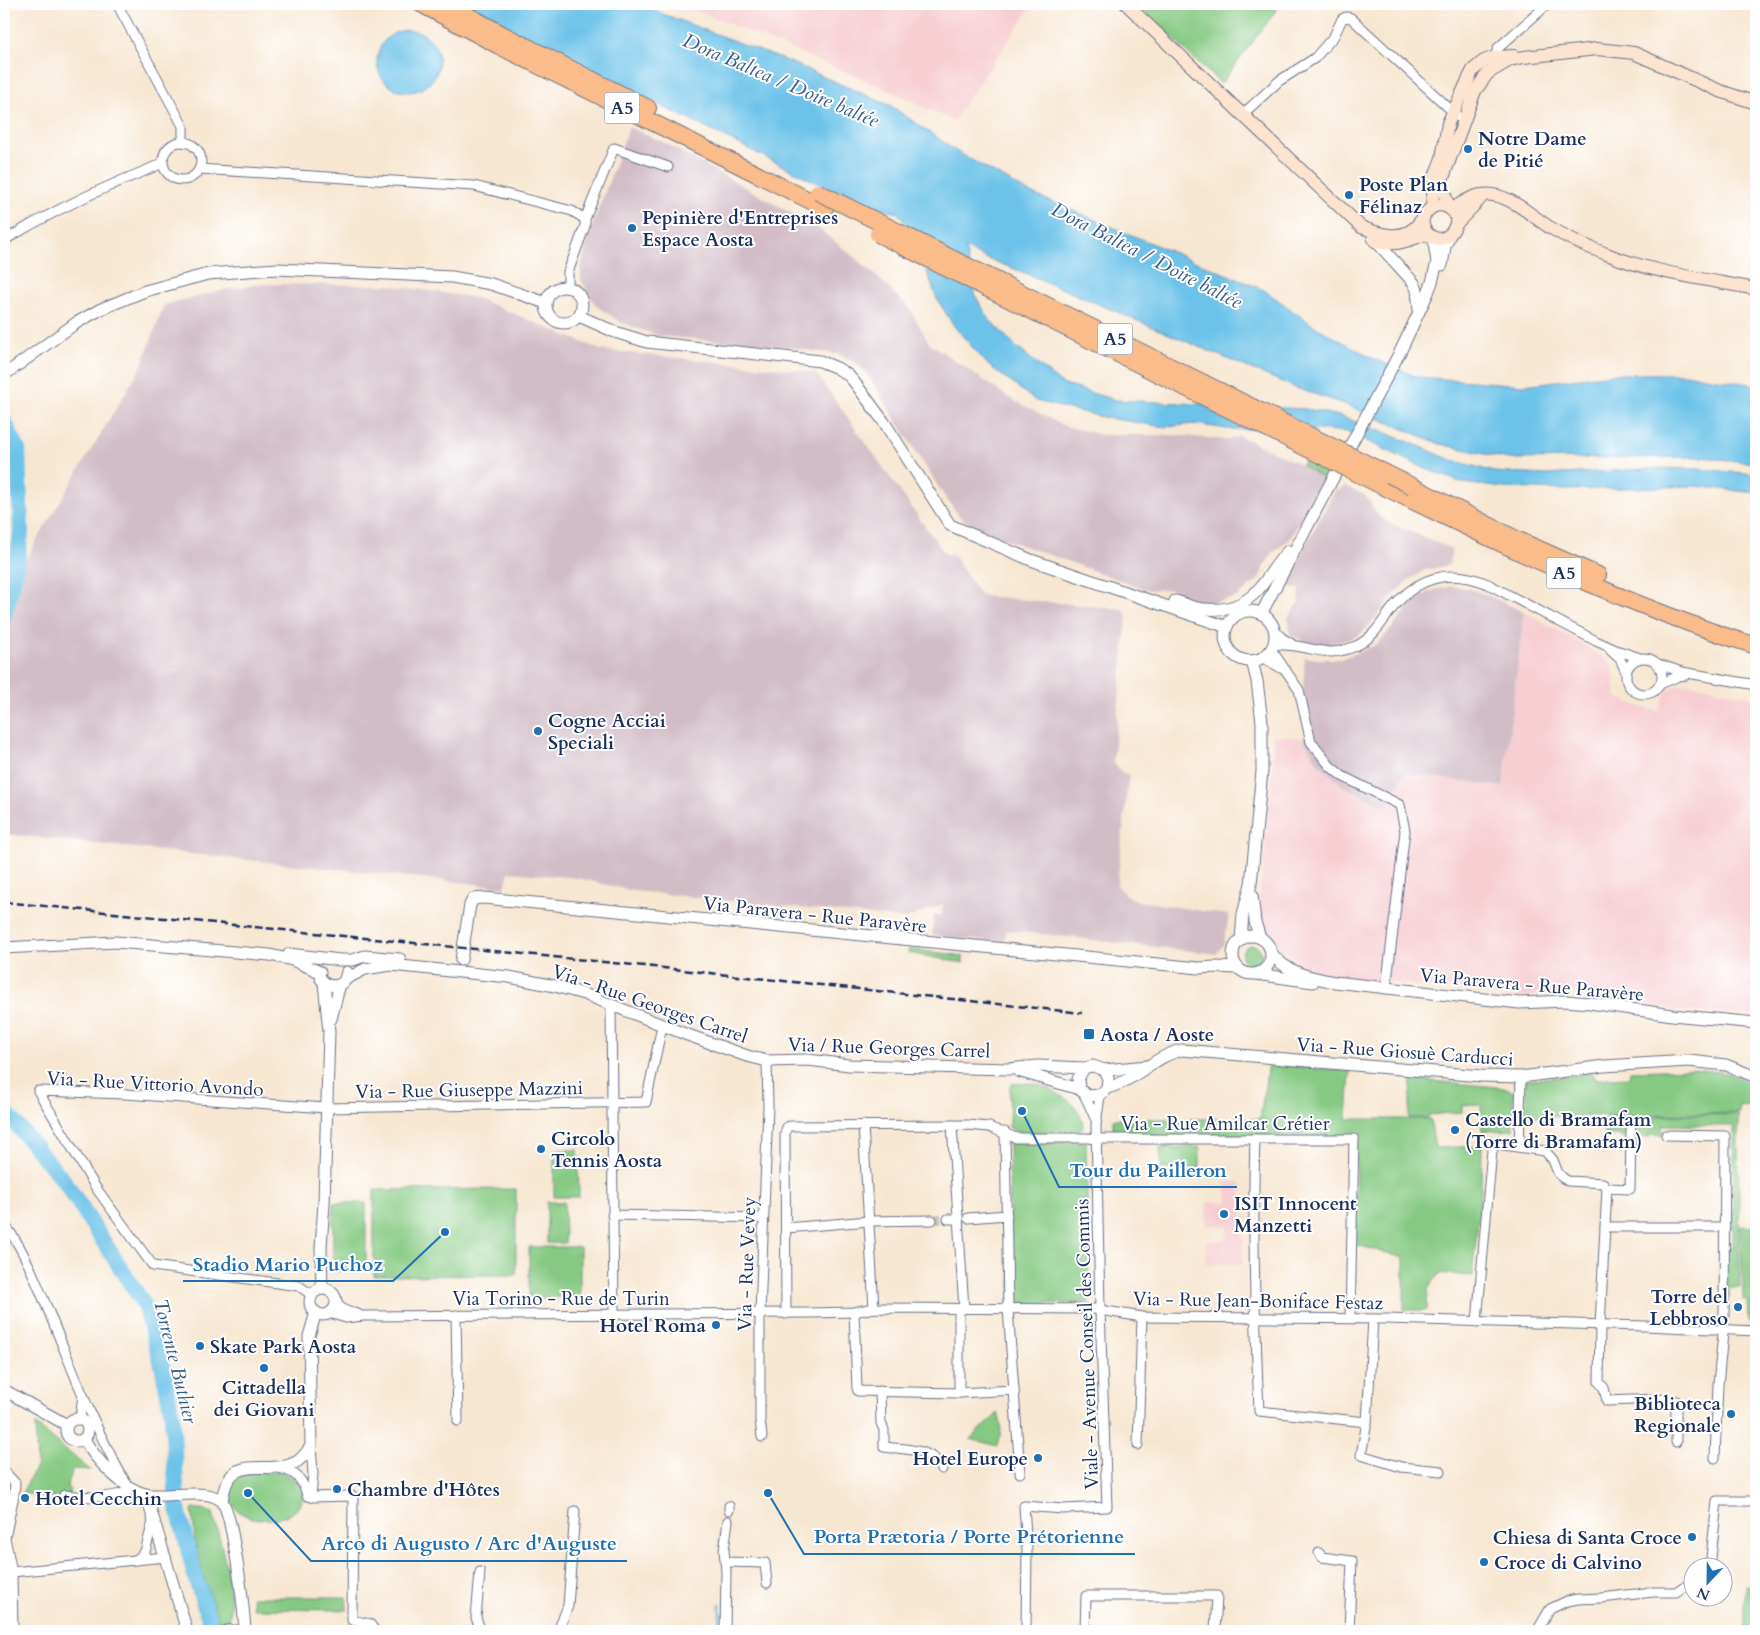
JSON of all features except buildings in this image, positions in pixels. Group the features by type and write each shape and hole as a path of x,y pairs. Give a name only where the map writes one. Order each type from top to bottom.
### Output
{"highway":[{"name":"A5","path":"421,4 499,46 1378,484 1531,558 1650,609 1756,646"},
{"name":"A5","path":"447,4 537,52 1516,539 1645,596 1756,635"}],"main road":[{"path":"1126,4 1361,226 1383,234 1393,236 1401,234 1418,225 1428,211 1443,205 1456,216 1453,229"},
{"path":"1450,209 1441,183 1475,91 1488,73 1510,60 1597,49 1634,53 1720,91 1756,103"},
{"path":"1430,235 1423,227 1434,178 1442,158 1445,135 1452,111 1473,70 1484,61 1495,57 1524,57"},
{"path":"1450,209 1472,196 1480,194 1498,196 1576,241 1635,265 1756,289"},
{"path":"1375,241 1383,244 1403,243 1415,237 1430,235 1442,238 1485,195"}],"street":[{"path":"117,4 183,126 183,142"},
{"path":"1495,57 1498,48 1548,4"},
{"path":"1243,114 1280,81 1315,58 1334,36 1342,19 1346,16 1351,18 1463,121"},
{"path":"176,142 183,142 194,146 198,151 201,157 200,169 191,178 179,180 168,174 162,163 166,150 176,142"},
{"path":"568,287 568,272 586,226 585,219 614,148 668,167"},
{"path":"4,229 8,238 40,218 162,163"},
{"path":"200,169 474,186 572,211 585,219"},
{"path":"1361,226 1414,283 1417,290 1419,312"},
{"path":"1400,352 1407,345 1442,270 1443,254 1453,229"},
{"path":"1261,614 1400,352 1419,312 1435,271 1436,254 1430,235"},
{"path":"5,374 76,323 101,309 145,291 208,274 278,268 452,277 491,284 546,303"},
{"path":"568,287 580,295 582,310 579,316 569,323 558,322 549,314 546,303 548,297 556,289 568,287"},
{"path":"579,316 614,332 647,342 820,361 837,368 848,375 855,383 884,422 950,525 1031,560 1227,627"},
{"path":"1154,602 1176,601 1208,609 1225,609 1240,604 1256,593 1282,557 1300,540"},
{"path":"1297,646 1236,657 1228,648 1225,638 1227,627 1233,617 1250,611 1261,614 1269,620 1274,630 1282,638 1297,646 1324,652 1338,651 1368,640 1402,598 1414,588 1442,576 1457,575 1473,577 1488,584 1616,650 1640,658 1650,658 1658,664 1673,670 1756,685"},
{"path":"1233,951 1233,957 1238,968 1246,973 1256,974 1268,966 1271,952 1269,946 1260,938 1253,915 1251,884 1262,772 1262,722 1257,681 1274,630"},
{"path":"1596,641 1620,659 1626,672 1626,681 1636,692 1651,693 1660,684 1679,676 1699,676"},
{"path":"1265,653 1274,663 1289,674 1299,690 1311,742 1330,766 1342,776 1400,805 1405,831 1386,989"},
{"path":"1626,672 1631,663 1640,658"},
{"path":"1658,664 1662,677 1660,684"},
{"path":"1241,940 1243,914 1251,884"},
{"name":"Via Paravera - Rue Paravère","path":"458,963 470,905 473,899 484,898 1199,968 1238,968"},
{"path":"1215,967 1233,951 1241,940 1247,937 1260,938"},
{"path":"4,948 116,942 270,955 292,960 322,977 330,986 343,982"},
{"name":"Via Paravera - Rue Paravère","path":"1271,952 1278,961 1291,969 1312,977 1335,982 1519,1003 1565,1001 1590,1003 1672,1015 1756,1023"},
{"path":"270,955 281,954 335,960 353,960 365,956 378,956 458,963 475,970 509,977"},
{"path":"317,1292 327,1290 334,1295 333,1308 320,1314 311,1305 317,1292 324,1203 329,1030 322,977 324,963 335,960"},
{"path":"329,1030 347,969 335,960"},
{"path":"379,965 393,962 447,968 458,963"},
{"name":"Via - Rue Georges Carrel","path":"343,982 365,968 379,965 403,965 477,975 509,977 555,986 611,1005 662,1026 747,1056 767,1061"},
{"name":"Via Paravera - Rue Paravère","path":"1256,974 1315,982 1335,982"},
{"path":"611,1005 614,1314"},
{"name":"Via - Rue Giuseppe Mazzini","path":"326,1108 646,1102 662,1026"},
{"name":"Via - Rue Giosuè Carducci","path":"1104,1091 1127,1081 1171,1052 1182,1050 1474,1075 1521,1077 1604,1066 1689,1061 1726,1065 1753,1075"},
{"name":"Via / Rue Georges Carrel","path":"767,1061 808,1060 849,1065 1009,1068"},
{"name":"Via - Rue Vevey","path":"762,1437 760,1420 760,1314 768,1112 767,1061"},
{"path":"1009,1068 1038,1066 1084,1068 1093,1066 1104,1070 1150,1066"},
{"path":"1009,1068 1082,1091 1092,1097 1104,1091 1108,1078 1104,1070"},
{"path":"1084,1068 1078,1079 1096,1120"},
{"path":"1519,1147 1521,1077"},
{"name":"Via - Rue Vittorio Avondo","path":"317,1292 299,1286 153,1266 96,1188 38,1090 326,1108"},
{"name":"Viale - Avenue Conseil des Commis","path":"1026,1631 1027,1549 1024,1506 1063,1508 1107,1506 1096,1139 1096,1120 1104,1091"},
{"path":"863,1125 874,1308"},
{"path":"952,1125 964,1218 959,1392"},
{"name":"Via - Rue Amilcar Crétier","path":"786,1228 785,1132 787,1127 790,1126 952,1125 989,1127 1016,1138 1354,1139 1350,1318"},
{"path":"1477,1322 1492,1150 1497,1144 1546,1151 1553,1160 1558,1173 1568,1181 1598,1182 1607,1188 1630,1189 1630,1130"},
{"path":"1005,1132 1008,1309 1020,1473"},
{"path":"1666,1135 1725,1136 1723,1330 1718,1385 1715,1458"},
{"path":"1255,1139 1253,1190 1259,1411 1367,1422"},
{"path":"1607,1188 1599,1382 1604,1388 1607,1401 1676,1400 1676,1442"},
{"path":"612,1214 763,1218"},
{"path":"948,1220 1007,1214"},
{"path":"786,1314 786,1228 869,1221 929,1220"},
{"path":"4,1224 19,1246 35,1281 96,1426 130,1487"},
{"path":"1605,1227 1725,1227"},
{"name":"Via Torino - Rue de Turin","path":"333,1308 346,1318 363,1316 456,1315 760,1314"},
{"name":"Via - Rue Jean-Boniface Festaz","path":"760,1314 854,1312 874,1308 1100,1309 1142,1317 1350,1318 1679,1327 1756,1331"},
{"path":"311,1496 313,1474 309,1336 316,1312"},
{"path":"854,1312 858,1391 959,1392 1014,1390"},
{"path":"456,1315 458,1421"},
{"path":"1138,1445 1142,1317"},
{"path":"1373,1319 1367,1422 1361,1455 1401,1467 1442,1472"},
{"path":"4,1390 67,1425"},
{"path":"880,1391 884,1447 929,1454 937,1459 942,1469"},
{"path":"80,1419 84,1398"},
{"path":"73,1419 80,1419 84,1421 88,1431 84,1438 75,1441 66,1434 67,1425 73,1419"},
{"path":"84,1438 94,1454 130,1487 146,1494 162,1496 204,1495 217,1497 223,1505 235,1547 245,1631"},
{"path":"223,1505 225,1486 234,1473 243,1468 286,1465 297,1461 311,1446"},
{"path":"272,1466 294,1473 303,1483 307,1496 353,1496 352,1620 370,1624 375,1631"},
{"path":"4,1471 15,1483 12,1490 5,1538 12,1572 13,1631"},
{"path":"64,1495 112,1496 126,1492 130,1487"},
{"path":"146,1494 187,1631"},
{"path":"1711,1558 1717,1501 1756,1502"},
{"path":"558,1631 568,1606 575,1511"},
{"path":"136,1560 145,1552 154,1518"},
{"path":"725,1631 726,1572 724,1550 728,1521"},
{"path":"1319,1553 1322,1557 1352,1561 1349,1631"},
{"path":"12,1572 166,1557"},
{"path":"725,1562 765,1560 767,1583"},
{"path":"480,1572 476,1618 481,1631"},
{"path":"1537,1631 1550,1609 1567,1601 1653,1592 1676,1592 1682,1588"},
{"path":"1085,1631 1086,1596 1217,1596 1215,1631"}],"shaded area":[{"path":"693,4 1033,4 953,121 882,87 691,8"},
{"path":"629,127 669,145 818,228 871,271 910,309 929,343 1011,399 1064,426 1102,435 1175,435 1228,440 1239,436 1302,465 1322,478 1290,539 1272,553 1258,580 1237,597 1212,603 1189,599 1172,589 1148,590 974,528 960,517 943,494 865,371 854,362 837,354 787,347 660,336 622,323 596,306 581,280 581,269 586,243"},
{"name":"Cogne Acciai Speciali","path":"262,284 388,285 476,298 601,350 815,372 945,554 952,554 979,593 985,596 1123,609 1127,616 1113,762 1122,773 1129,774 1117,885 1125,895 1138,901 1229,915 1224,944 1216,954 1006,930 1005,943 932,935 934,915 942,915 943,904 906,919 633,891 578,878 509,872 505,887 4,834 4,557 27,557 142,365 164,305 224,290"},
{"path":"1344,486 1365,495 1375,511 1385,521 1452,549 1449,565 1425,570 1406,582 1359,635 1330,644 1308,643 1290,635 1289,621 1287,619 1299,603 1300,589 1285,586 1335,489 1338,491"},
{"path":"1452,586 1470,589 1487,595 1524,612 1503,787 1404,773 1387,807 1343,786 1318,763 1303,738 1313,737 1303,690 1305,657 1340,659 1377,644 1411,604 1430,591"},
{"path":"1524,612 1569,636 1610,662 1614,674 1616,696 1640,707 1659,711 1664,695 1673,686 1688,683 1756,698 1756,1015 1680,1011 1577,993 1548,993 1525,997 1346,978 1308,970 1290,962 1278,950 1261,927 1258,908 1270,797 1274,741 1272,735 1303,738 1318,763 1343,786 1386,807 1404,773 1503,787"},
{"name":"ISIT Innocent Manzetti","path":"1226,1182 1241,1182 1243,1264 1206,1264 1207,1241 1227,1241 1227,1226 1206,1225 1207,1202 1228,1202"}],"green space":[{"path":"1136,4 1281,4 1221,84"},
{"path":"1306,455 1327,467 1322,478 1302,465"},
{"path":"1252,945 1259,948 1262,955 1259,962 1252,965 1245,962 1242,955 1245,948"},
{"path":"909,949 963,956 963,963 908,953"},
{"path":"1268,1064 1350,1071 1347,1119 1430,1119 1435,1148 1482,1146 1481,1192 1472,1276 1440,1273 1428,1289 1427,1310 1404,1310 1404,1258 1354,1244 1357,1136 1113,1136 1113,1119 1260,1119"},
{"path":"1694,1069 1729,1073 1756,1086 1756,1107 1739,1105 1739,1113 1525,1117 1526,1080 1592,1073 1594,1079 1629,1077 1630,1071"},
{"path":"1411,1079 1507,1088 1513,1092 1513,1130 1482,1131 1481,1104 1462,1105 1462,1112 1428,1115 1428,1118 1409,1118"},
{"path":"1033,1083 1066,1098 1082,1119 1083,1128 1075,1133 1015,1132 1009,1127 1010,1086 1012,1084"},
{"path":"1738,1114 1740,1288 1729,1288 1729,1298 1727,1298 1727,1248 1733,1247 1734,1126 1662,1125 1662,1135 1649,1134 1649,1137 1637,1137 1636,1125 1624,1125 1624,1138 1619,1135 1605,1135 1605,1117"},
{"path":"1086,1142 1089,1303 1011,1304 1009,1143"},
{"path":"1200,1147 1200,1168 1161,1169 1160,1148"},
{"path":"554,1150 578,1150 579,1197 554,1197"},
{"path":"516,1189 516,1275 374,1276 374,1190"},
{"path":"547,1202 564,1202 565,1243 547,1243"},
{"path":"333,1203 366,1203 366,1270 333,1271"},
{"path":"1741,1226 1756,1227 1756,1321 1749,1321 1748,1300 1743,1300"},
{"path":"529,1247 580,1247 580,1297 529,1298"},
{"path":"997,1412 1001,1428 998,1446 970,1439 991,1420"},
{"path":"35,1424 90,1470 73,1469 67,1487 70,1490 68,1499 22,1493 37,1465"},
{"path":"249,1472 282,1472 298,1481 302,1490 302,1500 296,1510 285,1516 271,1519 256,1519 243,1514 234,1506 230,1494 235,1478"},
{"path":"192,1509 201,1509 213,1513 229,1582 231,1610 229,1621 219,1622 202,1572 195,1541"},
{"path":"1745,1585 1756,1586 1756,1631 1745,1631"},
{"path":"252,1597 346,1597 347,1610 253,1609"}],"water":[{"name":"Dora Baltea / Doire baltée","path":"463,4 637,4 792,63 891,106 959,153 1028,192 1264,290 1314,326 1374,359 1418,377 1524,385 1612,374 1685,374 1756,385 1756,463 1701,457 1508,459 1440,444 1344,404 1296,388 965,248 976,297 989,319 1015,346 1062,384 1115,400 1306,409 1340,416 1449,459 1494,472 1546,475 1661,468 1700,469 1756,474 1756,493 1694,486 1569,490 1504,488 1463,483 1426,469 1348,432 1328,430 1227,429 1195,424 1164,427 1102,417 1036,401 988,365 954,326 937,299 911,229 898,213 852,200 548,50"},
{"path":"408,30 420,32 430,39 437,49 439,61 437,73 430,83 420,90 408,92 396,90 386,83 379,73 377,61 379,49 386,39 396,32"}],"waterway":[{"name":"Torrente Buthier","path":"4,421 18,449 21,532 15,573 4,616"},
{"name":"Torrente Buthier","path":"4,1110 65,1182 145,1306 162,1365 172,1415 177,1505 196,1580 213,1631"},
{"path":"720,1605 720,1631"}],"tunnel":[{"path":"932,1220 948,1219"},
{"path":"4,1490 9,1489"}],"railway":[{"path":"4,902 654,967 1082,1013"}],"place":[{"name":"Notre Dame de Pitié","path":"1468,149"},
{"name":"Poste Plan Félinaz","path":"1349,195"},
{"name":"Pepinière d'Entreprises Espace Aosta","path":"632,228"},
{"name":"Cogne Acciai Speciali","path":"538,731"},
{"name":"Aosta / Aoste","path":"1089,1034"},
{"name":"Tour du Pailleron","path":"1022,1111"},
{"name":"Castello di Bramafam (Torre di Bramafam)","path":"1455,1130"},
{"name":"Circolo Tennis Aosta","path":"541,1149"},
{"name":"ISIT Innocent Manzetti","path":"1224,1214"},
{"name":"Stadio Mario Puchoz","path":"445,1232"},
{"name":"Torre del Lebbroso","path":"1738,1307"},
{"name":"Hotel Roma","path":"716,1325"},
{"name":"Skate Park Aosta","path":"200,1346"},
{"name":"Cittadella dei Giovani","path":"264,1368"},
{"name":"Biblioteca Regionale","path":"1731,1414"},
{"name":"Hotel Europe","path":"1038,1458"},
{"name":"Chambre d'Hôtes","path":"337,1489"},
{"name":"Arco di Augusto / Arc d'Auguste","path":"248,1493"},
{"name":"Porta Prætoria / Porte Prétorienne","path":"768,1493"},
{"name":"Hotel Cecchin","path":"25,1498"},
{"name":"Chiesa di Santa Croce","path":"1692,1537"},
{"name":"Croce di Calvino","path":"1484,1562"}]}
